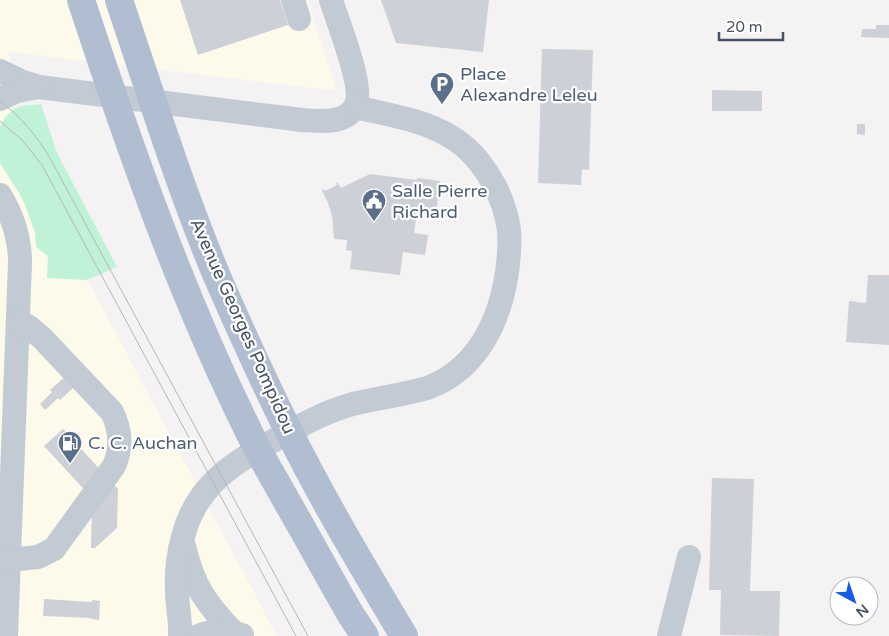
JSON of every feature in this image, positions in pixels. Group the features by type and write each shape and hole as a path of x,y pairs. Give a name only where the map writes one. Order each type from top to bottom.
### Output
{"main road":[{"name":"Avenue Georges Pompidou","path":"81,0 165,238 196,316 232,397 257,450 364,636"},
{"name":"Avenue Georges Pompidou","path":"119,0 200,234 242,333 289,432 404,636"}],"street":[{"path":"0,71 39,87 320,122 328,121 349,114 356,107 358,97 354,72 331,0"},
{"path":"0,98 17,91 39,87"},
{"path":"180,636 176,577 182,538 189,516 210,485 228,468 320,416 353,404 438,384 467,363 484,342 497,316 504,292 509,256 509,229 503,206 481,164 465,147 441,131 356,107"},
{"path":"0,195 9,214 20,250 6,636"},
{"path":"9,560 38,557 54,550 114,466 120,452 117,425 112,412 42,338 29,326 18,321"},
{"path":"182,538 187,558 203,597 240,634"},
{"path":"668,636 689,557"},
{"path":"198,636 218,631 240,634"}],"shaded area":[{"path":"0,0 307,0 337,91 9,52 14,142 277,636 0,636"}],"green space":[{"path":"41,104 57,153 117,267 87,280 47,278 48,256 36,247 35,232 25,205 0,163 0,127 5,117 14,109 22,106"}],"building":[{"path":"180,0 280,0 288,25 198,55"},
{"path":"381,0 489,0 483,52 396,43"},
{"path":"876,25 889,25 889,38 861,37 862,29 876,29"},
{"path":"542,49 593,50 589,170 582,169 581,185 538,183"},
{"path":"712,90 762,91 762,111 712,111"},
{"path":"857,124 865,124 865,135 857,134"},
{"name":"Salle Pierre Richard","path":"370,174 440,181 436,214 417,212 414,233 428,235 425,255 403,252 400,275 350,269 352,251 346,250 347,240 334,239 332,216 322,190 324,189 325,191 337,185 337,182 341,188"},
{"path":"868,275 889,275 889,345 846,342 849,301 866,303"},
{"path":"66,376 75,386 60,400 58,398 45,410 40,404 52,392 50,390"},
{"path":"63,429 118,489 117,528 95,548 91,548 92,498 44,446"},
{"path":"712,478 754,479 750,591 780,591 779,636 720,635 721,590 709,590"},
{"path":"44,599 100,601 99,620 43,616"}],"tram line":[{"path":"0,101 28,128 51,160 308,636"},
{"path":"0,121 23,141 42,165 296,636"}],"place":[{"name":"Place Alexandre Leleu","path":"442,105"},
{"name":"Salle Pierre Richard","path":"374,222"},
{"name":"C. C. Auchan","path":"70,464"}]}
